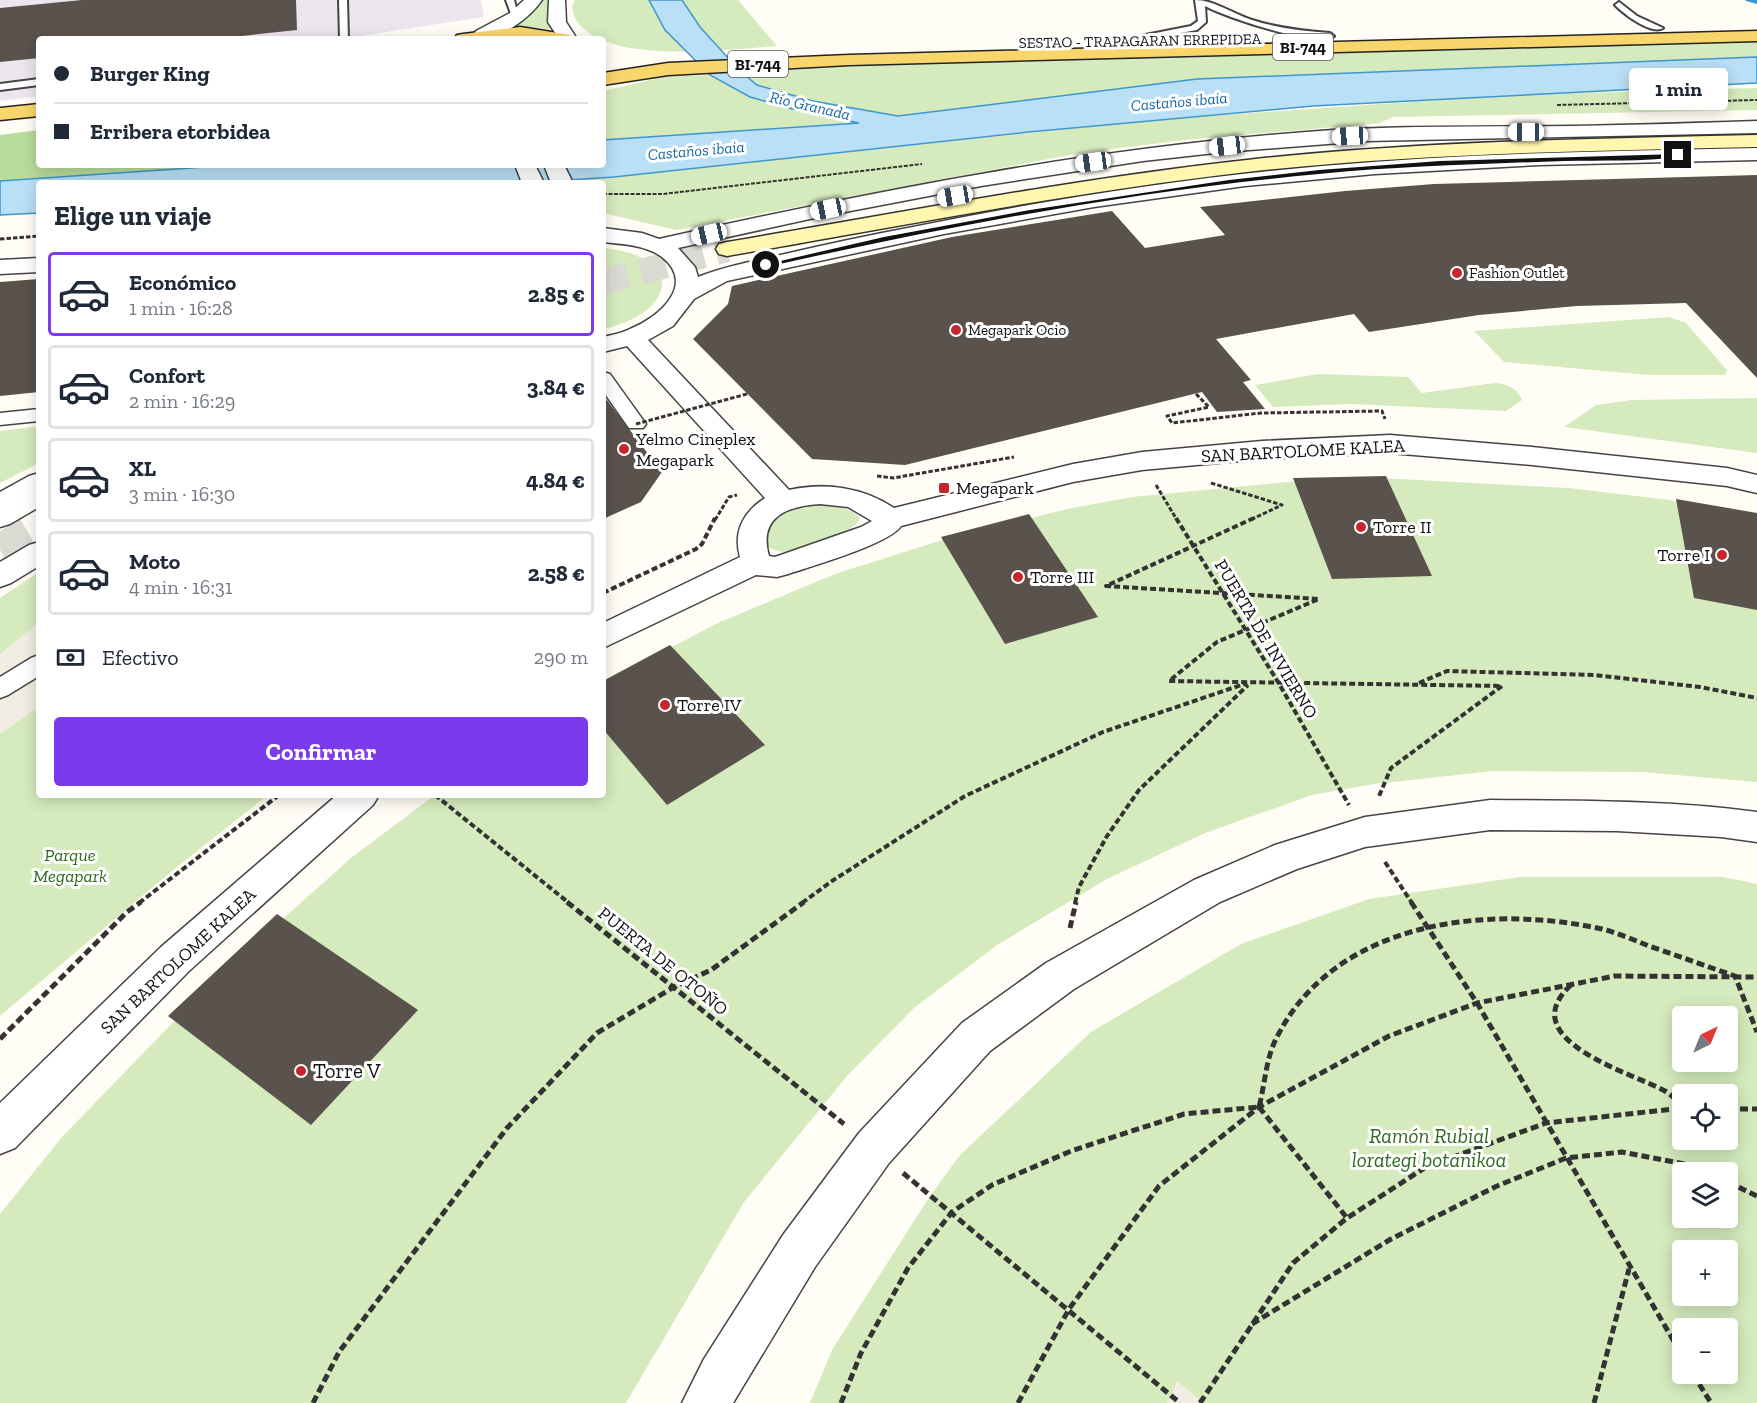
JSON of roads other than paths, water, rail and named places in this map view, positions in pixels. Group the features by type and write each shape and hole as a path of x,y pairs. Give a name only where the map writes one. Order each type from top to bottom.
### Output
{"main road":[{"name":"SESTAO - TRAPAGARAN ERREPIDEA","path":"848,55 1119,41 1330,36 1631,24 1659,28 1757,26"},
{"path":"477,36 520,32 546,36"},
{"name":"SESTAO - TRAPAGARAN ERREPIDEA","path":"848,55 1757,36"},
{"name":"BI-744","path":"606,78 668,63 848,55"},
{"name":"BI-744","path":"627,56 668,63"},
{"path":"0,114 36,110"},
{"path":"0,128 36,125"},
{"path":"1549,132 1317,147 1113,171 885,209 727,249 1030,197 1197,172 1338,157 1436,151 1757,141"},
{"path":"1197,172 1275,177"}],"street":[{"path":"482,35 516,17 534,0"},
{"path":"557,0 557,22 564,36"},
{"path":"659,246 872,200 1112,160 1308,138 1413,133 1757,127"},
{"path":"687,294 705,282 720,276 884,239 1097,201 1275,177 1462,162 1757,154"},
{"path":"606,235 632,237 659,246 674,255 685,267 689,280 687,294 680,307 668,318 632,337 606,344"},
{"path":"0,267 36,265"},
{"path":"632,337 783,501"},
{"path":"606,382 636,424"},
{"path":"0,419 36,415"},
{"name":"SAN BARTOLOME KALEA","path":"756,562 769,567 790,564 871,534 887,525 889,519 1073,473 1142,461 1262,450 1390,444 1532,456 1727,477 1757,484"},
{"path":"0,504 36,484"},
{"path":"606,635 756,562 751,546 752,533 763,515 783,501 810,495 848,498 874,508 889,519"},
{"path":"0,517 36,497"},
{"path":"0,576 36,554"},
{"path":"0,689 36,666"},
{"name":"SAN BARTOLOME KALEA","path":"0,1133 174,959 358,798"},
{"path":"708,1403 721,1376 799,1251 874,1148 976,1037 1060,976 1207,891 1288,856 1365,832 1490,815 1617,816 1721,822 1757,827"}],"lane":[{"path":"343,0 344,36"},
{"path":"510,0 516,17"},
{"path":"1199,0 1235,18 1262,27 1330,36"},
{"path":"1119,41 1194,28 1202,22 1199,0"},
{"path":"1619,5 1631,24"},
{"path":"0,87 36,82"}],"water":[{"path":"649,0 682,0 700,27 740,71 757,85 813,101 898,116 1197,79 1757,57 1757,83 1313,106 1029,132 568,180 36,180 36,213 0,215 0,181 191,168 606,168 606,140 859,123 796,110 750,97 710,75 665,30"}],"waterway":[{"path":"1748,0 1757,2"}],"tunnel":[{"path":"606,281 727,249"},
{"path":"0,550 36,529"}],"place":[{"name":"Fashion Outlet","path":"1457,273"},
{"name":"Megapark Ocio","path":"956,330"},
{"name":"Yelmo Cineplex Megapark","path":"624,449"},
{"name":"Megapark","path":"944,488"},
{"name":"Torre II","path":"1361,527"},
{"name":"Torre I","path":"1722,555"},
{"name":"Torre III","path":"1018,577"},
{"name":"Torre IV","path":"665,705"},
{"name":"Torre V","path":"301,1071"}],"water label":[{"name":"Castaños ibaia","path":"1179,101"},
{"name":"Río Granada","path":"810,105"},
{"name":"Castaños ibaia","path":"696,150"}],"park label":[{"name":"Parque Megapark","path":"70,865"},
{"name":"Ramón Rubial lorategi botanikoa","path":"1429,1148"}]}
